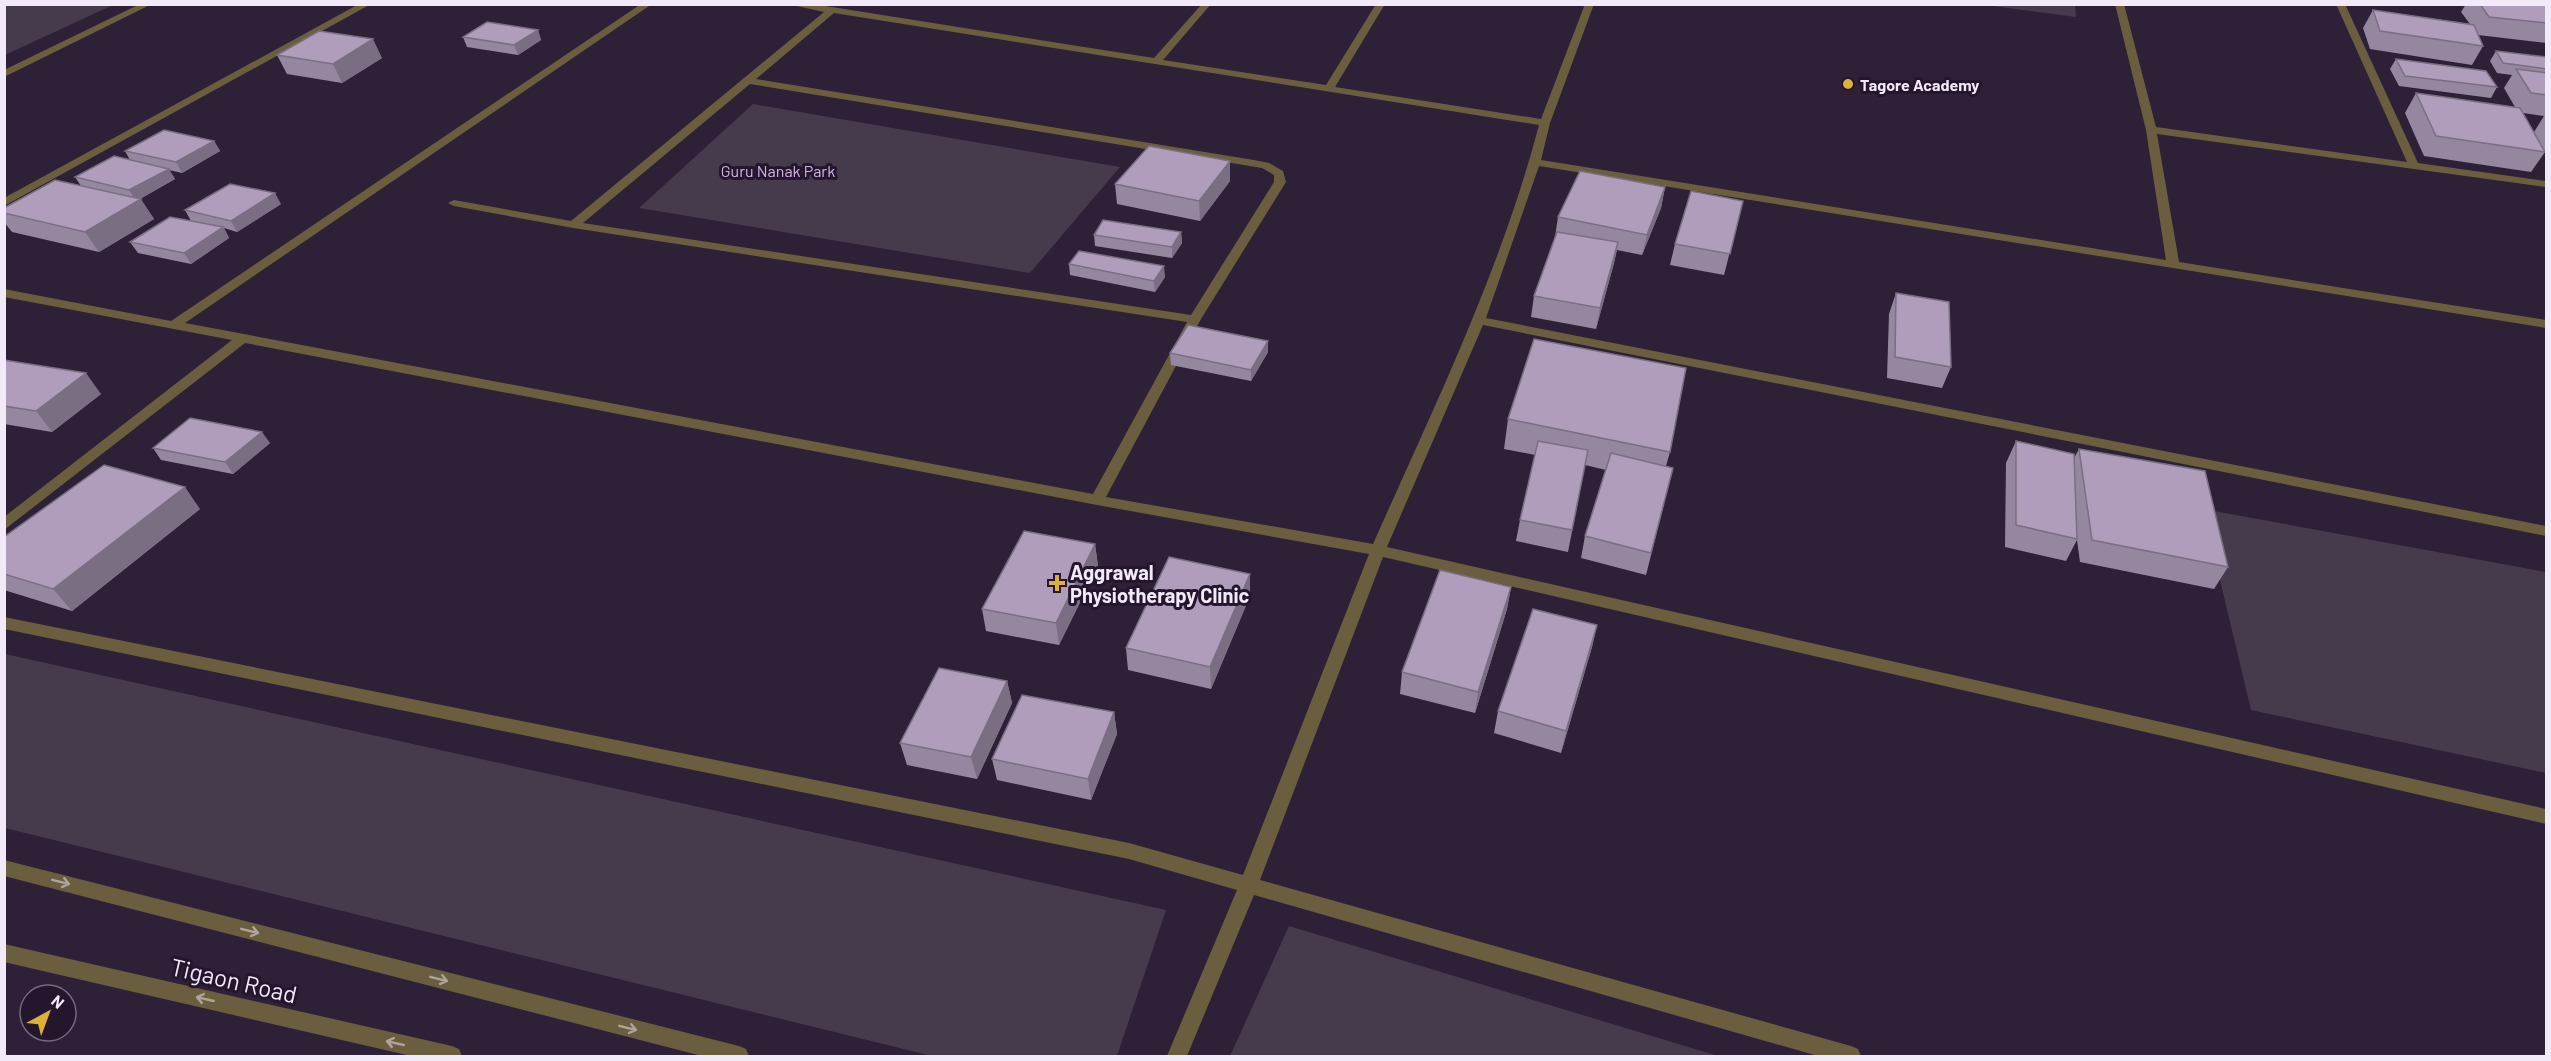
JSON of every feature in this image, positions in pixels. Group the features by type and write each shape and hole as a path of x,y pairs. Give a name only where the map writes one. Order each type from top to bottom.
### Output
{"street":[{"path":"4,74 148,4"},
{"path":"4,203 367,4"},
{"path":"172,326 648,4"},
{"path":"792,4 1545,123"},
{"path":"1157,61 1207,4"},
{"path":"1329,88 1381,4"},
{"path":"1178,1056 1249,885 1378,550 1479,320 1535,162 1545,123 1590,4"},
{"path":"2119,4 2151,130 2173,264"},
{"path":"2340,4 2414,166"},
{"path":"573,225 831,10"},
{"path":"747,80 1254,162 1279,173 1280,182 1196,319 1097,500"},
{"path":"2151,130 2547,184"},
{"path":"1535,162 2547,324"},
{"path":"454,203 573,225 1196,319"},
{"path":"4,293 1097,500 1378,550 2547,817"},
{"path":"1479,320 2547,531"},
{"path":"4,525 242,339"},
{"path":"4,623 1129,851 1851,1056"},
{"path":"4,868 739,1056"},
{"name":"Tigaon Road","path":"4,953 452,1056"}],"green space":[{"path":"5,4 113,4 113,5 5,55"},
{"path":"1986,5 2075,5 2076,17"},
{"name":"Guru Nanak Park","path":"753,104 1120,167 1030,273 639,208"},
{"path":"2203,509 2546,572 2546,773 2251,710"},
{"path":"5,654 1166,910 1117,1056 932,1056 5,828"},
{"path":"1289,926 1718,1056 1230,1056"}],"building":[{"path":"2480,4 2547,4 2547,23 2489,17"},
{"path":"2373,10 2474,25 2483,46 2380,31"},
{"path":"487,22 538,30 514,45 463,37"},
{"path":"319,31 373,39 333,64 277,55"},
{"path":"2496,51 2547,57 2547,69 2503,63"},
{"path":"2396,59 2486,71 2497,87 2405,76"},
{"path":"2516,69 2547,73 2547,95 2531,93"},
{"path":"2416,93 2520,108 2545,152 2436,136"},
{"path":"164,130 214,141 176,162 125,151"},
{"path":"1149,146 1230,161 1199,201 1115,184"},
{"path":"114,156 169,169 129,190 75,177"},
{"path":"1580,171 1665,187 1647,235 1558,217"},
{"path":"55,180 141,199 85,232 4,213 4,208"},
{"path":"230,184 275,193 231,221 185,210"},
{"path":"1691,191 1743,201 1730,254 1675,244"},
{"path":"170,217 223,227 184,253 130,242"},
{"path":"1103,220 1181,232 1172,247 1094,235"},
{"path":"1557,232 1618,242 1600,308 1534,296"},
{"path":"1079,251 1164,266 1154,281 1069,264"},
{"path":"1896,293 1949,302 1951,367 1895,357"},
{"path":"1188,325 1268,341 1251,370 1170,353"},
{"path":"1534,339 1686,368 1670,452 1508,419"},
{"path":"4,360 86,373 36,411 4,406"},
{"path":"190,418 262,432 225,462 153,448"},
{"path":"1538,441 1588,450 1572,530 1520,520"},
{"path":"2016,441 2074,454 2077,539 2016,525"},
{"path":"2079,449 2205,471 2228,567 2092,540"},
{"path":"1611,453 1673,468 1651,553 1585,536"},
{"path":"104,465 185,487 53,589 4,574 4,537"},
{"path":"1024,531 1095,544 1056,623 982,609"},
{"path":"1169,557 1250,574 1210,667 1126,648"},
{"path":"1440,570 1511,587 1478,692 1402,672"},
{"path":"1533,609 1597,625 1566,731 1498,711"},
{"path":"939,668 1007,681 971,757 900,743"},
{"path":"1022,695 1114,712 1088,779 992,759"}],"place":[{"name":"Tagore Academy","path":"1848,84"},
{"name":"Aggrawal Physiotherapy Clinic","path":"1057,583"}]}
